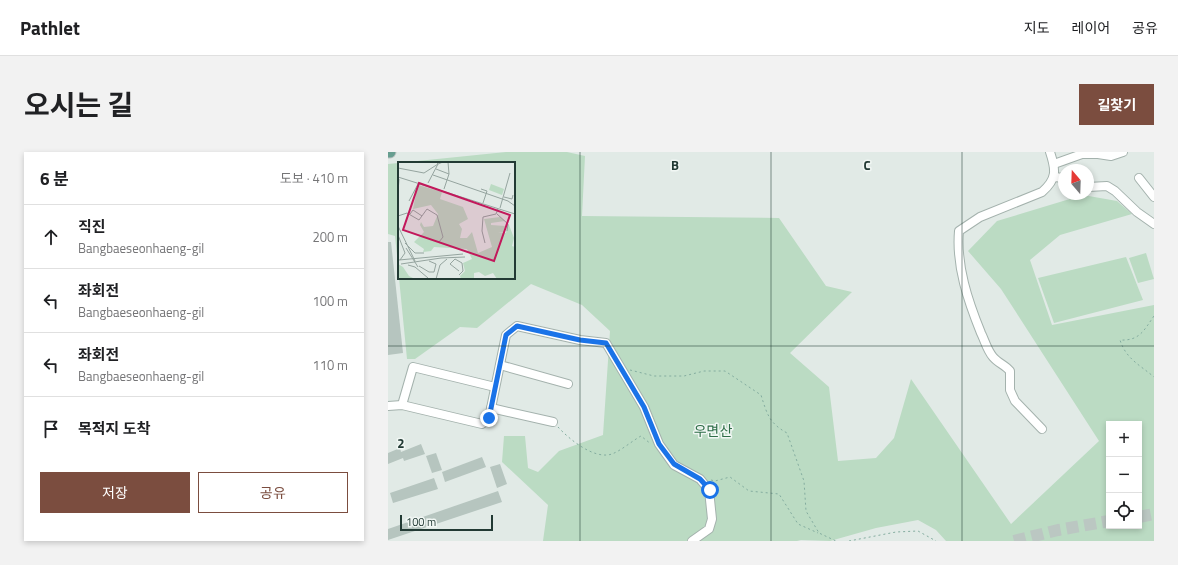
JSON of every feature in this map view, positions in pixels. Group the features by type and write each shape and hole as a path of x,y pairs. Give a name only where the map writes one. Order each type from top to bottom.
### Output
{"street":[{"path":"1042,429 1017,404 1010,390 1010,370 998,362 987,347 971,310 963,279 958,243 959,231 970,222 1042,192 1051,185 1054,177 1054,164 1050,152"},
{"path":"1054,164 1082,154 1111,156 1124,152"},
{"path":"1054,177 1058,177"},
{"path":"1154,183 1141,180 1154,197"},
{"path":"1094,187 1107,186 1115,191 1137,212 1154,224"},
{"path":"388,406 402,405 482,424 489,418 506,335 517,326 580,340 606,343 644,407 659,444 674,464 700,479 710,490 712,519 709,530 692,541"},
{"path":"500,366 568,384"},
{"path":"402,405 413,367 495,387"},
{"path":"491,408 554,422"}],"path":[{"path":"1154,316 1146,330 1130,340 1120,340 1123,349 1129,356 1143,370 1154,377"},
{"path":"621,367 654,376 684,376 704,371 725,371 761,394 767,414 775,426 787,433 804,481 806,510 819,533 836,541"},
{"path":"849,541 896,532 918,531 936,541"}],"green space":[{"name":"우면산","path":"506,152 567,152 585,156 582,216 779,218 826,286 852,292 790,353 829,387 838,461 876,458 894,438 911,379 1011,524 1099,441 1001,289 968,251 997,221 1066,200 1094,200 1094,197 1117,201 1132,214 1060,235 1030,260 1052,325 1154,305 1154,541 946,541 936,530 918,520 876,528 830,541 543,541 548,505 502,462 504,436 525,436 528,468 538,472 559,451 603,435 610,331 582,305 531,284 477,328 460,327 415,359 407,359 399,279 515,279 515,162 408,162"},
{"name":"우면산","path":"398,163 398,264 395,236 388,234 388,164"},
{"path":"1146,253 1154,279 1138,283 1129,258"},
{"path":"1126,257 1143,300 1054,323 1038,278"}],"building":[{"path":"388,242 391,242 403,353 388,355"},
{"path":"421,444 425,454 404,461 403,458 388,464 388,453 400,448 401,452"},
{"path":"436,453 442,470 432,473 426,456"},
{"path":"482,457 486,467 445,482 442,472"},
{"path":"500,464 507,484 497,488 490,467"},
{"path":"434,478 438,489 393,503 390,493"},
{"path":"498,491 502,502 388,540 388,529"}],"tunnel":[{"path":"1142,516 1154,514"},
{"path":"1014,541 1058,530 1106,522"}],"route":[{"path":"489,418 506,335 517,326 580,340 601,344 606,343 644,407 659,444 674,464 700,479 710,490"}]}
